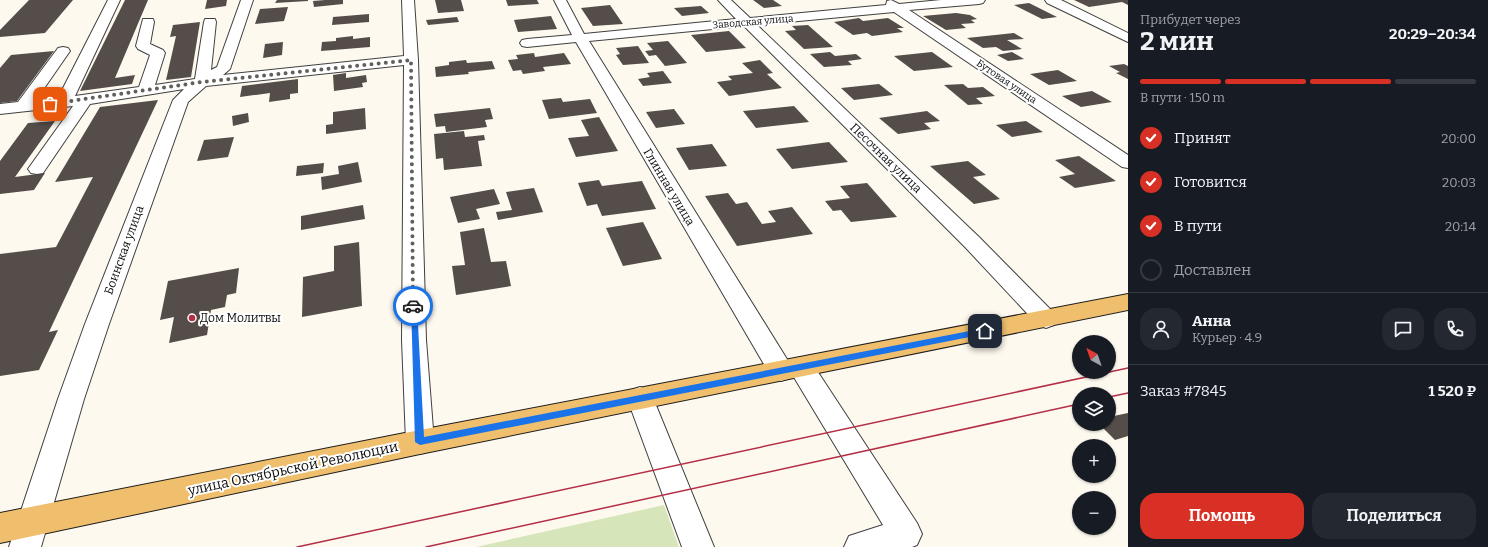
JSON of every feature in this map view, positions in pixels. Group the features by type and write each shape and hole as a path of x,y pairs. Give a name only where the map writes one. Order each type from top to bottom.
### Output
{"main road":[{"name":"улица Октябрьской Революции","path":"0,528 30,534 420,442 1128,302"}],"street":[{"path":"64,102 114,0"},
{"name":"Боинская улица","path":"30,534 71,399 119,262 175,114 181,100 202,82 223,69 247,0"},
{"path":"408,0 411,60 414,340 420,442"},
{"name":"Глинная улица","path":"560,0 580,38 791,369 906,534 860,547"},
{"name":"Песочная улица","path":"724,0 972,242 1046,319"},
{"name":"Заводская улица","path":"527,43 746,21 891,4 979,0"},
{"path":"1051,0 1128,38"},
{"name":"Бутовая улица","path":"891,4 1128,163"},
{"path":"145,91 158,54 143,46 148,22"},
{"path":"202,82 210,22"},
{"path":"23,107 63,52"},
{"path":"0,110 85,100 202,82 411,60"},
{"path":"37,169 85,100"},
{"path":"640,398 698,547"}],"green space":[{"path":"664,505 679,547 476,547"}],"building":[{"path":"29,0 73,0 45,33 0,37 0,30"},
{"path":"125,0 148,0 115,78 135,75 132,84 80,91"},
{"path":"207,0 227,0 226,6 205,9"},
{"path":"277,0 308,0 308,1 275,3"},
{"path":"343,0 343,4 314,7 313,1"},
{"path":"435,0 461,0 464,11 438,13"},
{"path":"506,0 537,0 539,4 508,6"},
{"path":"753,0 773,0 782,6 764,8"},
{"path":"1074,0 1128,0 1128,5 1122,2 1089,7"},
{"path":"1029,3 1057,17 1042,19 1014,5"},
{"path":"610,5 623,24 593,26 581,8"},
{"path":"701,6 709,13 682,16 674,8"},
{"path":"288,7 284,21 255,24 260,9"},
{"path":"956,13 970,15 977,19 971,20 975,23 961,24 966,28 946,30 923,16"},
{"path":"369,14 369,22 332,25 333,17"},
{"path":"551,16 557,29 518,32 514,20"},
{"path":"457,17 459,22 428,25 426,20"},
{"path":"859,18 863,21 888,18 904,28 897,28 903,32 872,36 867,33 853,35 834,22"},
{"path":"200,22 191,77 166,80 176,36 170,37 173,25"},
{"path":"808,25 833,47 804,49 785,31 796,30 792,26"},
{"path":"729,31 746,48 706,52 691,35"},
{"path":"1014,33 1024,39 1007,40 1022,49 1003,51 996,47 983,48 967,38"},
{"path":"353,36 353,39 370,37 370,47 321,51 322,42 336,41 336,38"},
{"path":"668,41 687,63 665,66 656,55 649,56 645,51 653,50 647,43"},
{"path":"283,42 282,55 263,58 265,44"},
{"path":"638,46 649,63 623,65 616,55 620,54 616,48"},
{"path":"54,51 17,101 0,103 0,68 11,55"},
{"path":"830,52 835,56 856,54 862,59 848,61 852,65 824,67 810,54"},
{"path":"932,52 953,67 914,71 894,56"},
{"path":"1012,52 1024,59 1008,61 997,55"},
{"path":"534,53 535,57 564,53 571,64 543,67 545,71 523,74 521,70 513,71 508,60 518,59 516,55"},
{"path":"466,60 467,63 492,61 495,69 468,72 469,74 436,77 435,67 449,65 449,62"},
{"path":"760,60 773,73 767,74 782,88 729,96 717,82 732,80 728,76 753,73 742,63"},
{"path":"1124,64 1128,66 1128,79 1116,73 1120,72 1109,66"},
{"path":"1058,70 1077,81 1049,85 1030,74"},
{"path":"663,71 672,83 643,86 638,79 650,77 647,73"},
{"path":"346,73 346,78 366,75 367,82 362,83 363,87 334,91 333,75"},
{"path":"298,79 298,93 290,94 290,99 269,102 270,93 240,97 242,86"},
{"path":"879,84 893,95 854,100 841,88"},
{"path":"963,84 968,88 983,87 995,96 976,98 983,104 968,105 944,85"},
{"path":"1092,91 1112,102 1081,107 1062,96"},
{"path":"561,98 563,102 590,99 597,113 549,119 542,100"},
{"path":"158,100 49,332 58,330 39,370 0,376 0,254 56,247 93,177 55,182 100,107"},
{"path":"794,106 809,122 756,128 743,111"},
{"path":"365,108 366,129 326,134 326,125 333,124 333,112"},
{"path":"490,108 493,119 485,120 487,127 446,132 445,126 436,127 434,114"},
{"path":"674,109 685,124 656,128 646,112"},
{"path":"927,111 940,121 924,123 931,129 898,134 879,118"},
{"path":"248,113 249,122 233,126 232,116"},
{"path":"599,117 618,151 576,157 568,138 589,136 581,120"},
{"path":"55,121 15,177 45,173 34,190 0,194 0,161 28,123"},
{"path":"1026,121 1043,132 1012,137 996,125"},
{"path":"464,131 465,137 484,135 485,140 478,141 482,166 444,170 443,158 436,159 434,134"},
{"path":"234,137 228,157 197,161 204,140"},
{"path":"829,142 848,162 792,169 776,149"},
{"path":"712,144 727,166 689,170 676,148"},
{"path":"1079,156 1116,181 1075,188 1059,177 1075,174 1055,160"},
{"path":"968,161 986,175 973,177 1000,199 974,204 930,166"},
{"path":"358,162 362,182 322,190 321,177 339,174 338,166"},
{"path":"324,163 323,173 296,176 297,166"},
{"path":"599,180 602,186 642,181 656,209 602,216 597,204 587,206 578,183"},
{"path":"867,183 897,217 851,222 841,210 833,211 825,201 850,198 840,186"},
{"path":"534,188 543,212 498,220 496,212 512,210 506,192"},
{"path":"494,189 500,204 476,209 480,219 458,223 450,197"},
{"path":"728,193 736,204 747,202 762,224 776,222 768,211 792,207 813,234 737,246 705,196"},
{"path":"363,205 365,219 301,230 301,216"},
{"path":"643,222 662,259 623,266 606,228"},
{"path":"484,228 491,262 506,261 511,286 456,295 452,266 465,265 460,232"},
{"path":"359,242 362,306 302,317 303,277 334,271 334,246"},
{"path":"239,268 236,293 227,295 225,307 211,310 207,335 169,343 174,317 160,320 168,281"},
{"path":"1128,413 1128,436 1116,440 1106,431 1116,431 1116,416"}],"tram line":[{"path":"297,547 1128,368"},
{"path":"1116,396 1128,393"},
{"path":"426,547 1072,406"}],"way so far":[{"path":"50,104 202,82 411,60 413,306"}],"place":[{"name":"Дом Молитвы","path":"192,318"}],"route":[{"path":"413,306 420,442 985,331"}]}
